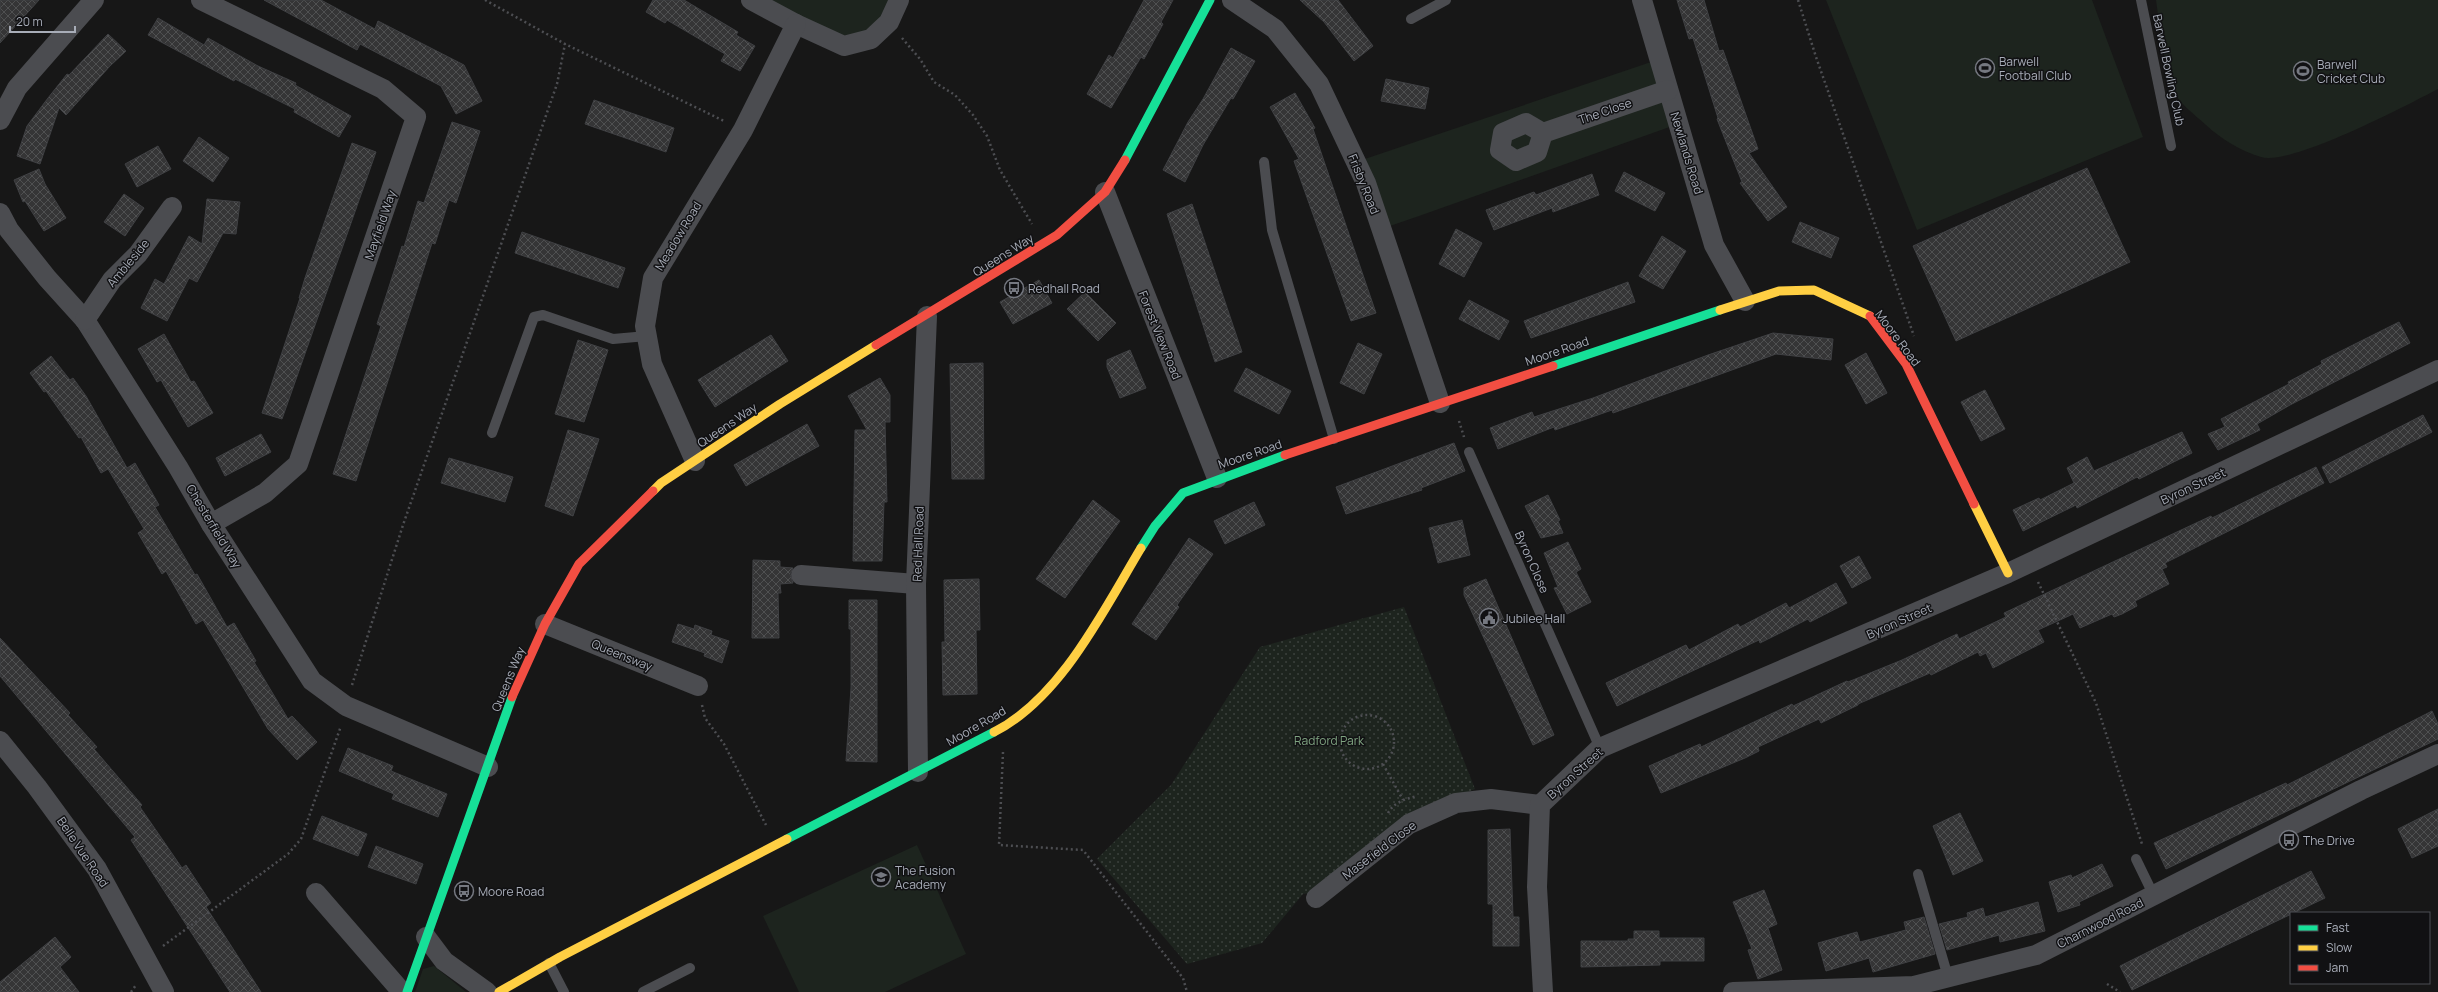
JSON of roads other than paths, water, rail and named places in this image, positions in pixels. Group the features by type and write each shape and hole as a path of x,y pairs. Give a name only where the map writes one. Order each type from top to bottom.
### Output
{"street":[{"path":"0,120 17,88 94,0"},
{"name":"Mayfield Way","path":"202,0 383,89 416,117 298,464 265,494 211,524"},
{"path":"751,0 796,24 844,46 871,39 889,22 899,0"},
{"name":"Queens Way","path":"407,992 519,679 545,624 579,564 661,483 780,404 927,316 1057,235 1105,192 1124,163 1210,0"},
{"name":"Frisby Road","path":"1232,0 1275,29 1319,84 1366,183 1446,401"},
{"name":"Newlands Road","path":"1642,0 1714,245 1745,301"},
{"name":"Meadow Road","path":"695,461 652,364 645,326 653,278 743,130 796,24"},
{"name":"The Close","path":"1543,133 1668,90"},
{"name":"Forest View Road","path":"1105,192 1217,478"},
{"name":"Ambleside","path":"85,320 112,280 138,254 172,207"},
{"name":"Chesterfield Way","path":"0,213 18,242 85,320 178,467 211,524 312,681 346,706 488,767"},
{"name":"Moore Road","path":"499,992 549,963 1002,728 1037,700 1078,651 1155,526 1184,493 1217,478 1334,438 1779,291 1814,290 1870,316 1906,364 2008,573"},
{"name":"Red Hall Road","path":"918,772 916,584 927,316"},
{"name":"Byron Street","path":"1543,992 1537,887 1540,805 1600,748 2008,573 2438,370"},
{"path":"801,575 916,584"},
{"name":"Queensway","path":"545,624 698,686"},
{"name":"Belle Vue Road","path":"0,741 38,787 97,869 164,992"},
{"name":"Charnwood Road","path":"1733,992 1949,984 2036,955 2361,790 2438,754"},
{"name":"Masefield Close","path":"1316,898 1408,824 1456,803 1491,799 1540,805"},
{"path":"316,894 402,992"},
{"path":"426,937 444,961 487,992"}],"lane":[{"path":"1411,19 1446,0"},
{"name":"Barwell Bowling Club","path":"2141,0 2171,146"},
{"path":"1264,162 1272,230 1334,438"},
{"path":"492,433 534,317 542,316 613,339 646,336"},
{"name":"Byron Close","path":"1469,452 1600,748"},
{"path":"2136,859 2154,896"},
{"path":"1918,874 1949,984"},
{"path":"549,963 564,992"},
{"path":"643,992 690,968"}],"place":[{"name":"Barwell Football Club","path":"1985,68"},
{"name":"Barwell Cricket Club","path":"2303,71"},
{"name":"Redhall Road","path":"1014,288"},
{"name":"Jubilee Hall","path":"1489,618"},
{"name":"The Drive","path":"2289,840"},
{"name":"The Fusion Academy","path":"881,877"},
{"name":"Moore Road","path":"464,891"}],"park label":[{"name":"Radford Park","path":"1329,740"}]}
